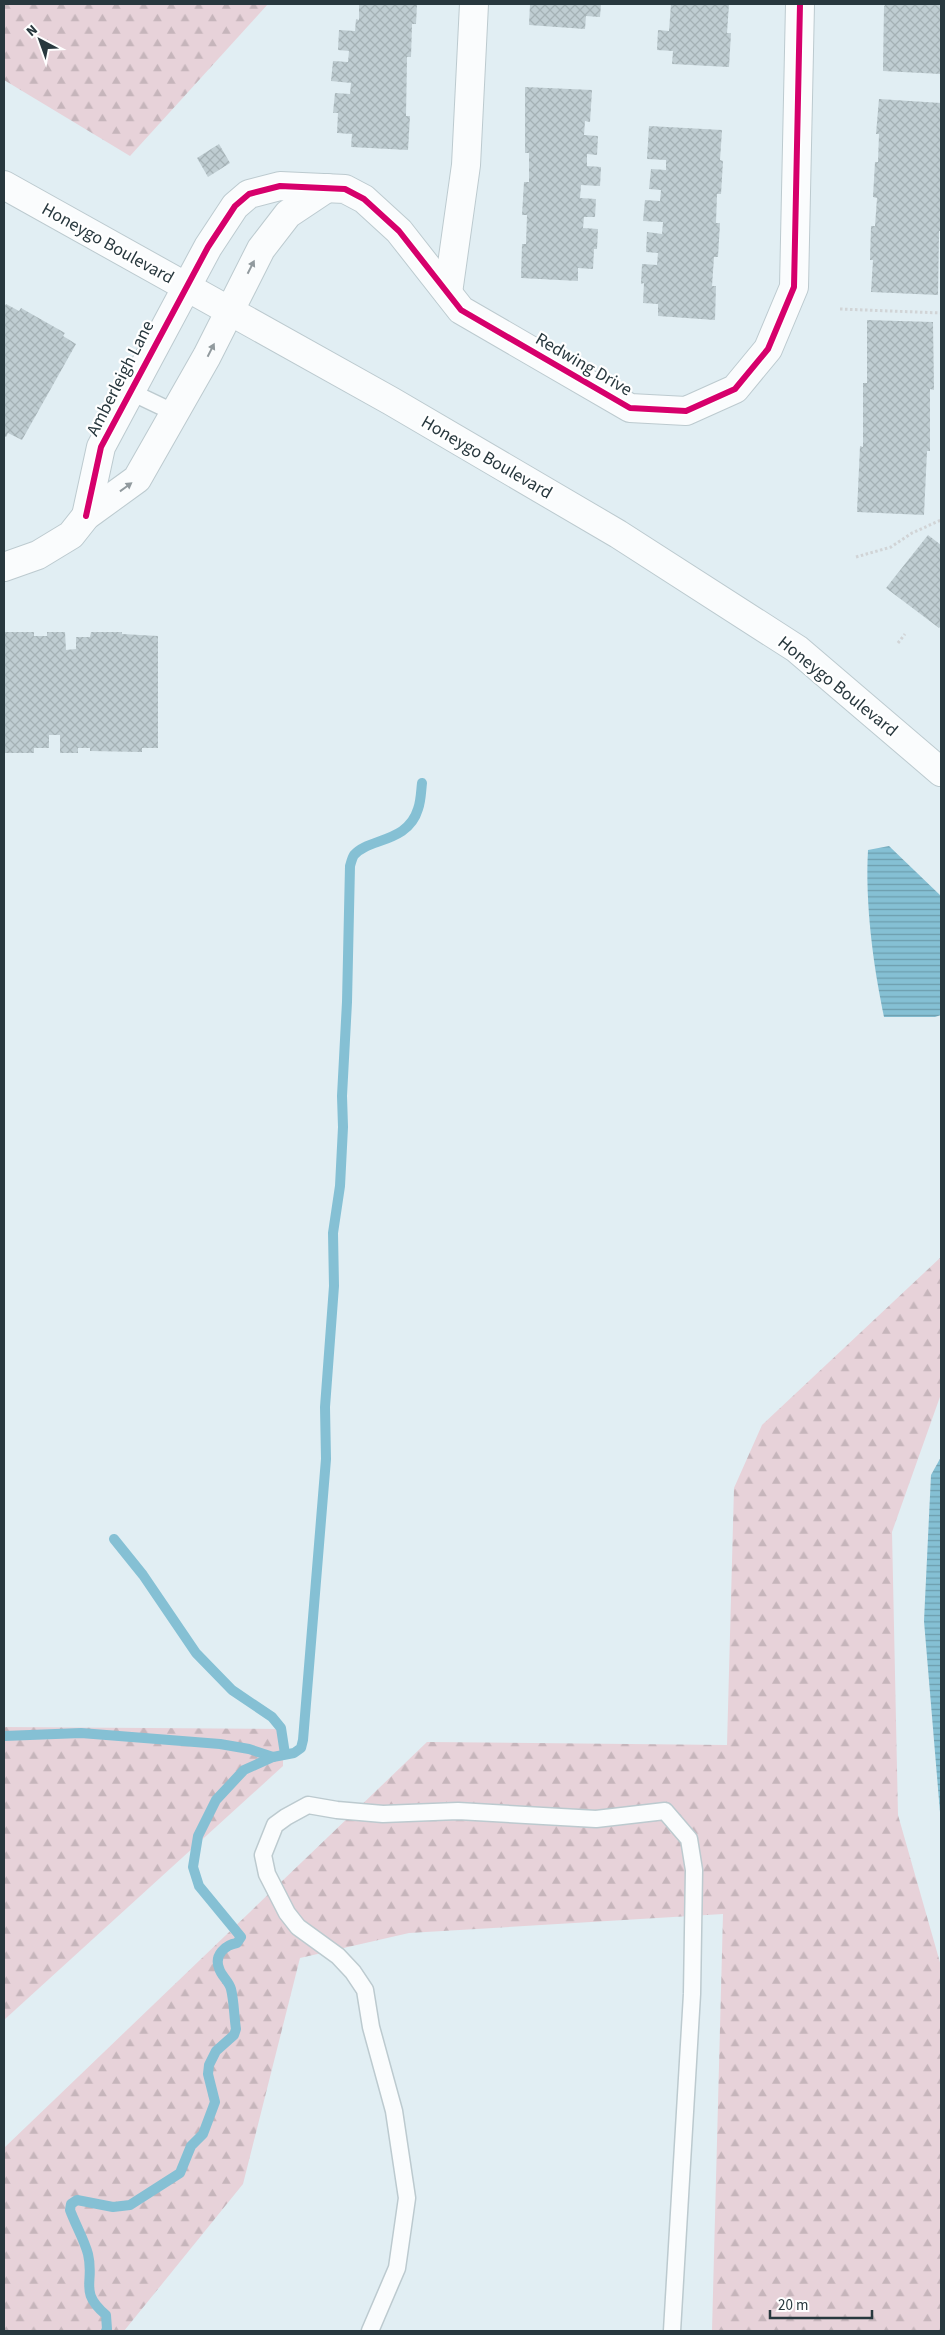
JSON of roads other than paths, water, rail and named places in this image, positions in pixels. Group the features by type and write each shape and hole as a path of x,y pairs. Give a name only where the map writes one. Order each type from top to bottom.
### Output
{"street":[{"path":"448,293 466,165 474,4"},
{"name":"Redwing Drive","path":"185,287 224,220 234,206 249,194 280,186 345,189 364,199 399,231 461,310 630,408 686,411 735,389 768,349 794,287 800,4"},
{"name":"Honeygo Boulevard","path":"4,185 391,401 618,534 797,648 941,772"},
{"path":"229,310 261,249 288,214 327,188"},
{"name":"Amberleigh Lane","path":"86,516 101,447 185,287"},
{"name":"Amberleigh Lane","path":"4,567 38,555 71,536 86,516 137,479 213,345 229,310"}],"lane":[{"path":"131,392 175,413"},
{"path":"370,2331 397,2268 407,2198 394,2111 371,2027 365,1990 353,1972 338,1956 298,1927 288,1913 267,1874 263,1855 275,1825 308,1805 337,1810 383,1814 458,1811 596,1819 665,1811 689,1839 694,1870 692,1994 672,2331"}],"water":[{"path":"889,846 941,896 941,1015 935,1017 884,1017 876,976 871,934 867,870 868,850"},
{"path":"941,1457 941,1824 924,1621 931,1475"}],"waterway":[{"path":"106,2331 106,2315 97,2307 90,2293 88,2254 70,2210 71,2204 77,2200 113,2207 130,2205 180,2173 191,2146 203,2134 215,2102 208,2074 209,2065 216,2051 234,2035 236,2029 231,1989 220,1971 218,1959 225,1948 237,1943 241,1937 199,1886 193,1867 198,1836 216,1800 244,1770 273,1757 294,1753 301,1748 303,1740 326,1459 325,1407 334,1286 333,1233 340,1186 343,1127 342,1096 347,1002 350,866 354,855 360,850 397,834 413,820 419,806 422,783"},
{"path":"114,1539 143,1575 196,1653 232,1690 272,1717 281,1728 285,1754"},
{"path":"4,1736 81,1733 220,1744 249,1749 273,1757"}]}
